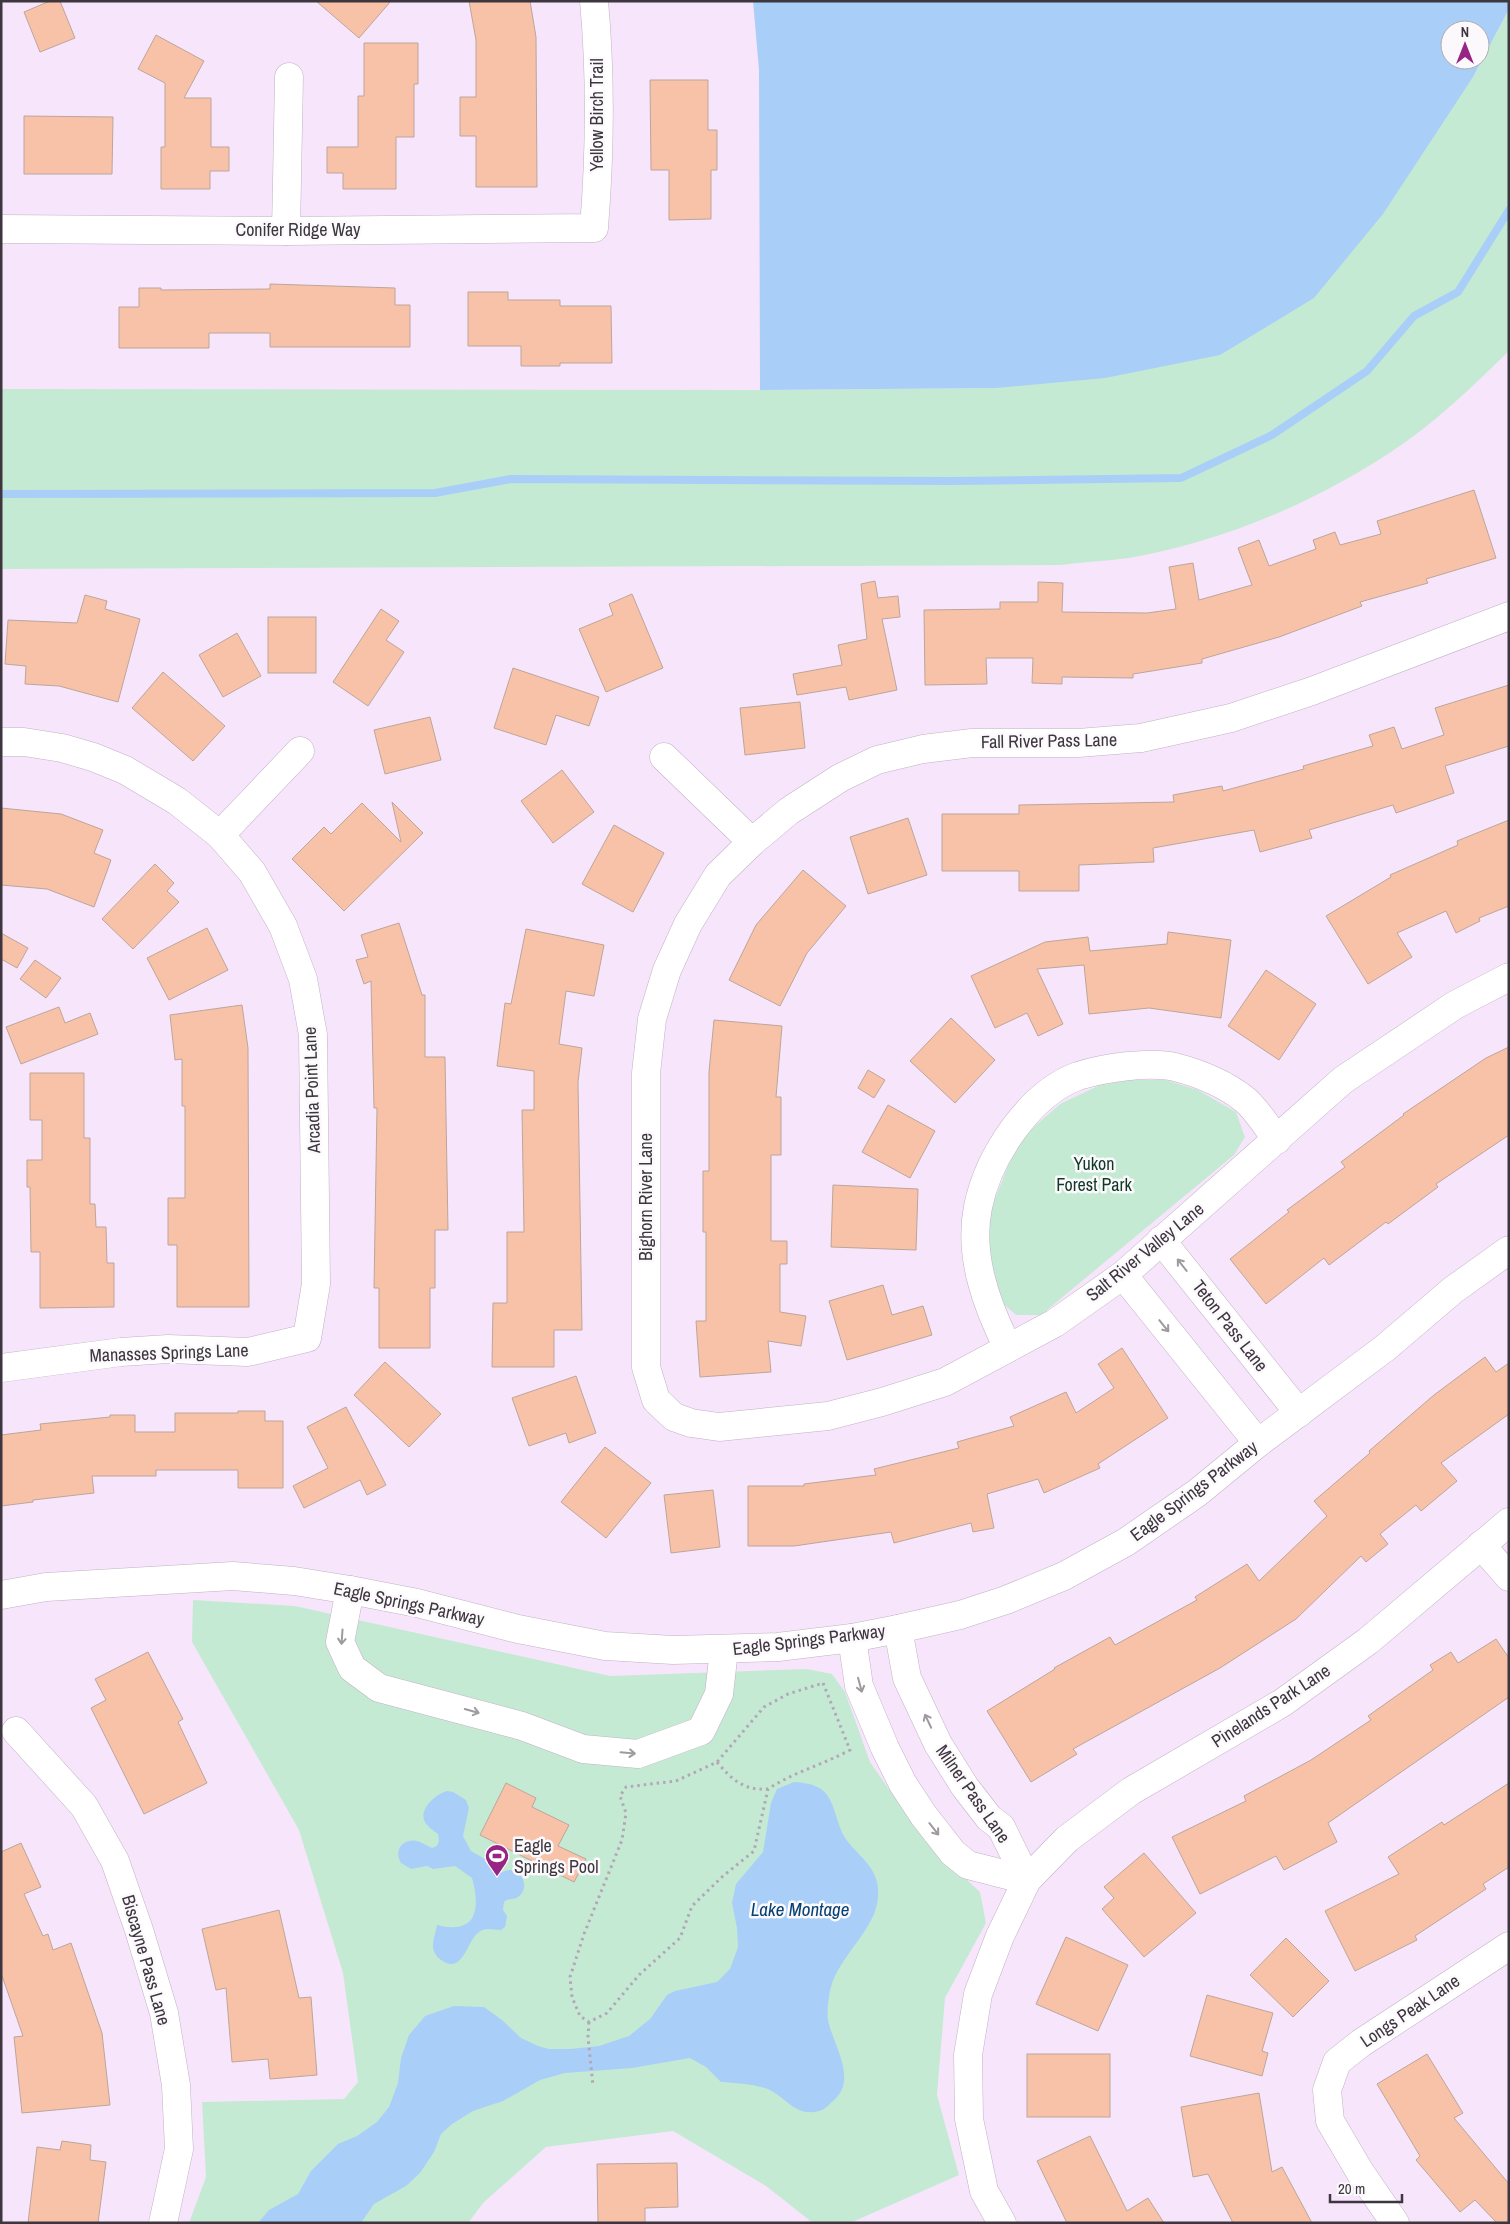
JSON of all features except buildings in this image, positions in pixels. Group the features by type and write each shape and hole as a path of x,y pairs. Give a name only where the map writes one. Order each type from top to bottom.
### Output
{"street":[{"name":"Yellow Birch Trail","path":"594,1 599,112 594,228"},
{"path":"286,231 289,77"},
{"name":"Conifer Ridge Way","path":"1,229 286,231 594,228"},
{"name":"Fall River Pass Lane","path":"667,970 688,924 718,875 752,842 803,801 840,778 877,760 923,749 972,742 1078,743 1141,738 1231,718 1312,691 1509,616"},
{"name":"Arcadia Point Lane","path":"1,742 24,742 62,748 93,757 125,770 177,801 220,835 252,872 283,926 303,979 313,1035 316,1284 307,1338"},
{"path":"220,835 300,751"},
{"path":"664,757 752,842"},
{"name":"Bighorn River Lane","path":"667,970 652,1019 646,1073 646,1367 656,1400 674,1416"},
{"name":"Salt River Valley Lane","path":"674,1416 691,1423 720,1427 828,1416 882,1402 945,1382 1055,1323 1123,1275 1343,1080 1454,1005 1509,977"},
{"path":"1008,1348 994,1320 978,1269 978,1208 985,1181 1018,1121 1050,1093 1077,1077 1102,1070 1141,1065 1174,1067 1205,1077 1245,1099 1277,1140"},
{"name":"Teton Pass Lane","path":"1162,1240 1299,1413"},
{"name":"Eagle Springs Parkway","path":"1,1595 46,1587 233,1576 294,1581 350,1590 417,1603 518,1629 605,1646 673,1650 778,1647 852,1638 960,1615 1006,1600 1064,1576 1126,1542 1189,1499 1258,1443 1386,1348 1453,1290 1509,1250"},
{"path":"1123,1275 1258,1443"},
{"name":"Manasses Springs Lane","path":"1,1368 121,1352 168,1349 248,1352 307,1338"},
{"name":"Pinelands Park Lane","path":"1026,1880 1067,1839 1131,1791 1282,1703 1368,1641 1509,1522"},
{"path":"1481,1544 1509,1577"},
{"path":"350,1590 340,1642 352,1668 379,1688 522,1726 583,1749 638,1754 700,1731 719,1694 724,1650"},
{"name":"Milner Pass Lane","path":"898,1629 907,1678 938,1744 965,1787 989,1818 1001,1827 1026,1880"},
{"name":"Milner Pass Lane","path":"852,1638 859,1686 893,1766 924,1816 953,1853 968,1865 1026,1880"},
{"name":"Biscayne Pass Lane","path":"16,1730 84,1806 115,1861 162,2004 176,2085 179,2149 163,2223"},
{"path":"1002,2223 984,2191 969,2119 968,2056 978,1994 1000,1936 1026,1880"},
{"name":"Longs Peak Lane","path":"1395,2223 1360,2172 1330,2122 1327,2090 1337,2062 1361,2043 1509,1946"}],"path":[{"path":"589,2022 580,2016 572,1997 570,1976 584,1934 622,1840 626,1814 620,1796 626,1787 676,1781 717,1762 764,1707 788,1694 822,1683 850,1750 828,1761 788,1776 768,1789 757,1790 732,1780 717,1762"},
{"path":"589,2022 607,2013 639,1975 680,1938 692,1906 723,1876 754,1851 768,1789"},
{"path":"589,2022 588,2037 593,2086"}],"green space":[{"path":"1509,9 1509,351 1437,417 1391,452 1361,471 1298,504 1231,531 1198,542 1129,558 1061,565 1,569 1,389 760,390 996,388 1473,77 1477,70 1490,70 1490,45"},
{"name":"Yukon Forest Park","path":"1128,1080 1166,1080 1198,1090 1236,1112 1245,1137 1234,1155 1041,1315 1016,1315 1000,1301 993,1276 988,1238 992,1206 1012,1156 1027,1133 1060,1104 1098,1086"},
{"path":"193,1600 295,1606 610,1676 807,1669 832,1674 845,1692 870,1762 925,1841 980,1892 986,1923 945,1998 937,2095 959,2175 850,2223 813,2223 766,2186 673,2131 546,2147 484,2202 468,2223 189,2223 206,2177 202,2102 344,2099 358,2082 343,1973 299,1830 192,1642"}],"water":[{"path":"753,1 1509,1 1509,9 1490,45 1490,20 1440,20 1440,70 1477,70 1473,77 1383,214 1314,298 1220,355 1105,378 996,388 760,390 759,70"},
{"name":"Lake Montage","path":"794,1782 816,1786 828,1796 844,1837 870,1867 877,1882 878,1898 874,1913 868,1927 840,1967 833,1981 829,1997 828,2020 842,2062 844,2082 841,2092 825,2108 813,2112 805,2112 765,2088 721,2082 706,2067 690,2058 632,2068 565,2073 540,2080 503,2101 473,2111 452,2124 441,2134 434,2152 420,2173 406,2186 374,2204 361,2223 258,2223 269,2210 298,2194 311,2171 338,2144 357,2136 377,2122 389,2107 398,2083 401,2058 409,2035 425,2016 454,2006 484,2007 502,2020 521,2038 538,2046 549,2049 570,2049 599,2046 629,2036 650,2019 667,1995 675,1991 717,1982 730,1969 738,1947 737,1928 732,1903 736,1884 763,1852 771,1803 777,1789"},
{"name":"Eagle Springs Pool","path":"447,1791 453,1792 466,1800 469,1808 463,1836 471,1851 485,1859 494,1873 515,1871 521,1876 524,1885 522,1894 504,1902 503,1910 507,1916 505,1927 501,1930 487,1929 479,1932 464,1955 455,1964 448,1964 441,1960 434,1952 433,1943 437,1925 460,1926 468,1923 472,1917 476,1900 472,1878 455,1866 433,1869 427,1866 411,1869 401,1863 398,1854 401,1846 407,1841 421,1842 432,1848 437,1846 439,1841 438,1834 426,1824 423,1815 430,1802 438,1795"}],"waterway":[{"path":"1,494 435,493 511,479 954,481 1181,478 1272,435 1367,371 1414,316 1458,292 1509,210"}],"place":[{"name":"Eagle Springs Pool","path":"497,1877"}]}
